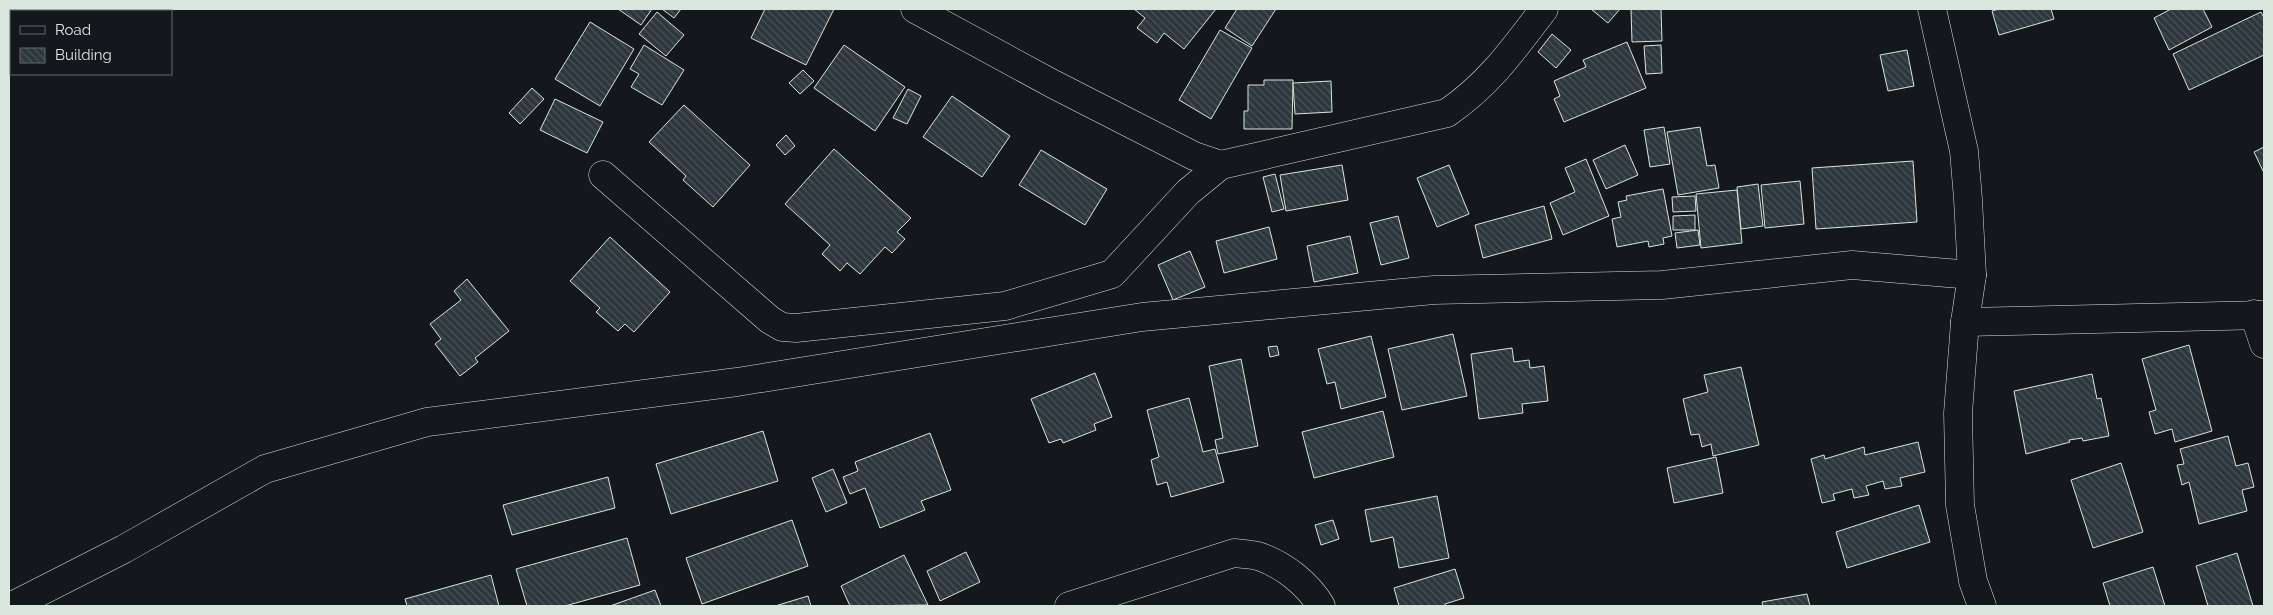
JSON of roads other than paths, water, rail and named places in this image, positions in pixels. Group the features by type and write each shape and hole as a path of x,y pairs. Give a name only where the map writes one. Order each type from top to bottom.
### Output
{"street":[{"path":"915,9 1053,84 1194,156 1221,165"},
{"path":"603,175 770,320 782,327 796,328 1005,306 1112,274 1188,192 1221,165 1447,113 1471,96 1493,74 1544,9"},
{"path":"1932,9 1964,151 1972,275 1965,322 1958,413 1960,505 1973,582 1982,606"},
{"path":"12,606 20,604 124,549 265,469 427,422 737,382 1142,317 1434,290 1662,285 1852,265 1972,275"},
{"path":"1965,322 2259,314 2264,344"},
{"path":"1069,606 1234,552 1260,557 1286,570 1313,592 1321,606"}]}
